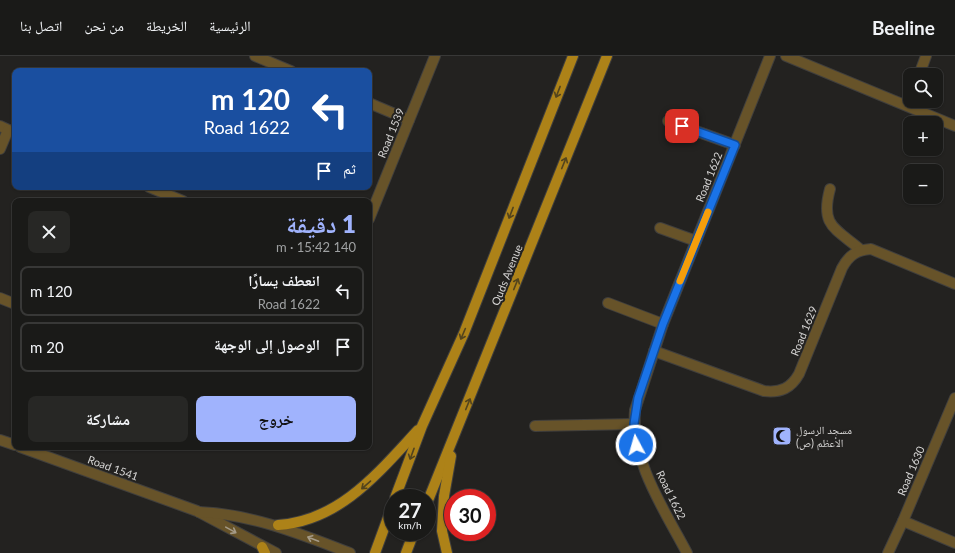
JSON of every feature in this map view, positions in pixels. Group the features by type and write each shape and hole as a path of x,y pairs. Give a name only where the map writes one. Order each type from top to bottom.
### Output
{"main road":[{"name":"Quds Avenue","path":"398,489 422,426 464,333 573,56"},
{"name":"Quds Avenue","path":"432,489 607,56"},
{"path":"278,525 294,524 315,517 335,508 354,495 370,481 422,426"},
{"path":"447,553 442,531 444,496 453,440"},
{"path":"375,553 384,528"},
{"path":"406,553 411,541"}],"street":[{"path":"255,56 285,68"},
{"name":"Road 1539","path":"372,212 435,56"},
{"name":"Road 1622","path":"687,553 646,471 636,445 634,424 638,398 663,324 770,56"},
{"path":"786,56 903,100"},
{"path":"922,68 926,56"},
{"path":"372,104 410,120"},
{"path":"920,108 955,126"},
{"name":"Road 1622","path":"668,121 735,145"},
{"path":"0,149 8,130"},
{"path":"830,189 826,204 828,220 861,250 871,249 881,252 955,284"},
{"path":"156,190 176,198"},
{"path":"660,228 696,241"},
{"name":"Road 1629","path":"654,351 764,391 775,392 785,390 794,383 799,374 844,264 853,253 861,250"},
{"path":"0,298 12,303"},
{"path":"608,303 663,324"},
{"name":"Road 1630","path":"888,553 955,398"},
{"path":"535,426 634,424"},
{"path":"0,440 12,444"},
{"name":"Road 1541","path":"28,450 197,512 264,550 276,553"},
{"name":"Road 1541","path":"197,512 235,515 278,525 350,553"},
{"path":"903,521 955,543"}],"slow traffic":[{"path":"680,281 708,212"}],"place":[{"name":"مسجد الرسول الأعظم (ص)","path":"782,436"}],"route":[{"path":"636,445 634,424 638,398 663,324 735,145 682,126"}]}
